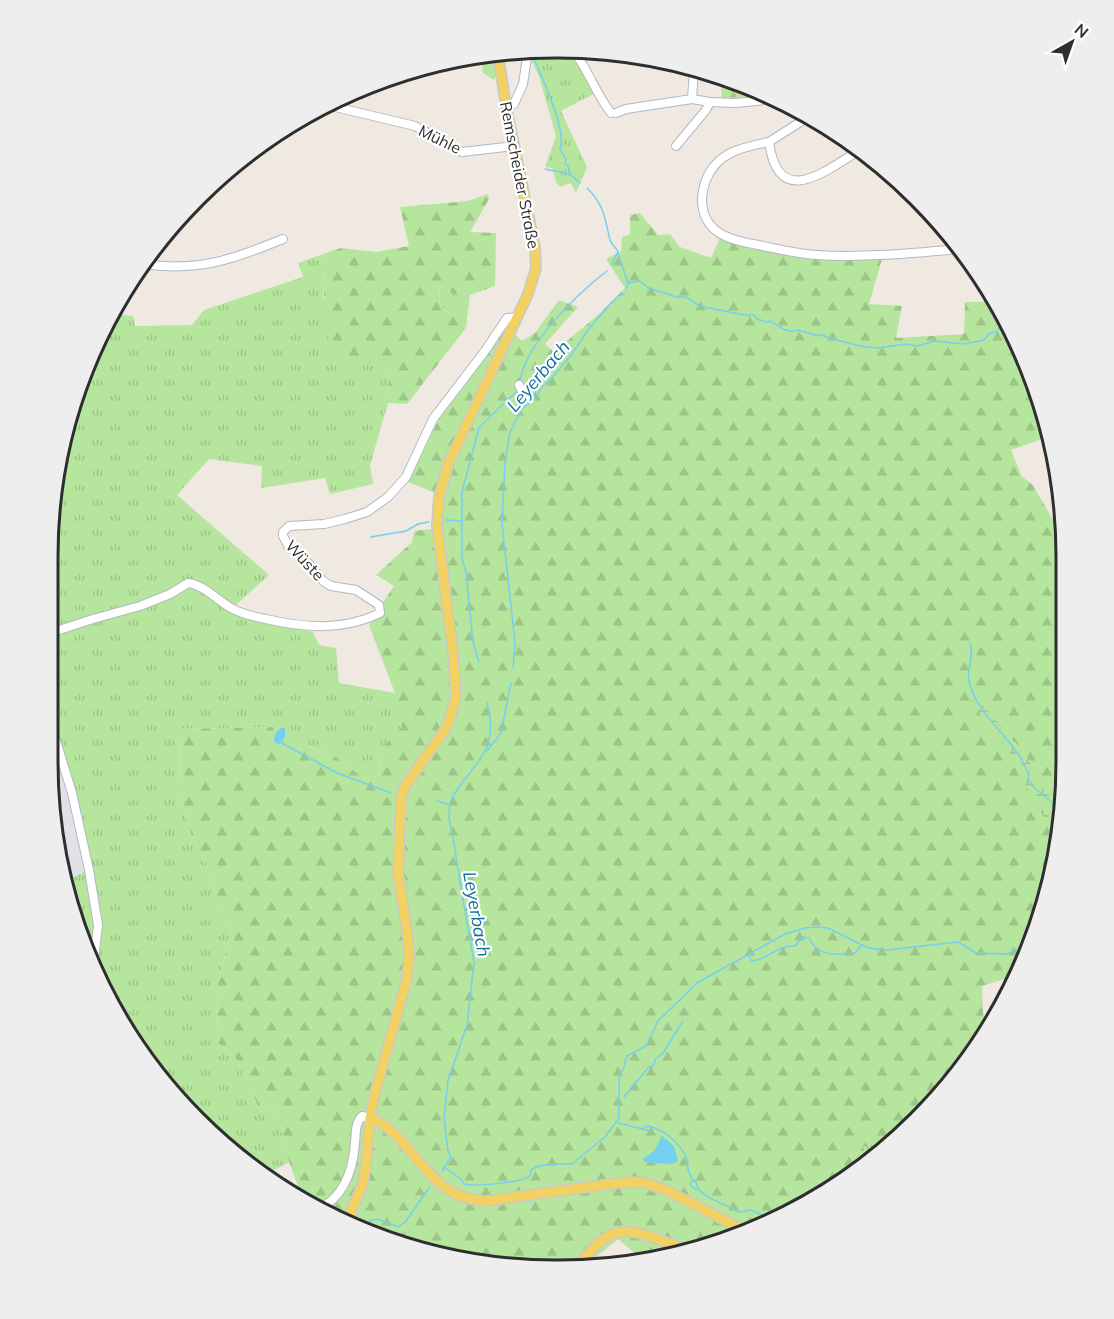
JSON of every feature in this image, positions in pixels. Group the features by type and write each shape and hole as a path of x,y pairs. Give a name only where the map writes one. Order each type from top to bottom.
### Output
{"main road":[{"name":"Remscheider Straße","path":"350,1215 358,1197 366,1164 370,1118 407,979 408,939 398,872 401,798 405,786 447,727 456,698 453,652 437,526 439,497 449,462 533,283 537,259 499,62"},
{"path":"370,1118 384,1124 434,1178 452,1192 466,1199 485,1201 618,1183 642,1182 666,1190 737,1227"},
{"path":"584,1259 603,1239 621,1230 642,1233 676,1246"}],"street":[{"path":"581,59 603,102 614,113 626,109 692,99 736,103 758,101"},
{"path":"506,106 514,104 523,84 527,60"},
{"path":"692,99 693,77"},
{"path":"676,146 710,102"},
{"name":"Mühle","path":"341,108 415,126 462,152 514,146"},
{"path":"800,122 769,142 729,153 711,169 703,191 702,203 704,216 720,234 750,244 814,255 848,257 949,250"},
{"path":"769,142 774,164 784,177 792,180 800,181 821,174 851,155"},
{"path":"154,265 181,268 209,264 236,257 283,239"},
{"name":"Wüste","path":"58,630 140,606 191,583 233,610 301,627 320,627 352,622 380,613 380,605 362,592 332,585 319,578 303,557 289,547 283,531 289,526 324,524 367,512 388,497 406,477 433,419 507,318 517,317"},
{"path":"58,747 72,793 89,870 98,925 95,950"},
{"path":"327,1204 339,1195 348,1178 360,1117 370,1118"}],"shaded area":[{"path":"58,745 88,870 72,878 63,827"}],"green space":[{"path":"575,59 595,93 561,111 587,167 576,193 571,183 560,187 552,168 545,167 556,136 539,76 531,60"},
{"path":"495,63 496,76 494,80 483,73 482,65"},
{"path":"721,86 750,97 722,98"},
{"path":"488,194 489,199 470,232 496,233 495,286 470,295 453,294 440,285 439,300 446,311 459,318 466,328 407,404 388,403 389,365 334,359 325,320 326,253 341,248 376,252 409,246 400,207 468,201"},
{"path":"640,213 658,235 670,234 680,247 711,258 720,238 772,252 807,258 860,259 781,250 882,259 869,304 902,306 896,338 964,334 965,302 985,302 1018,366 1041,439 1011,450 1022,477 1032,484 1054,521 1056,557 1056,762 1051,827 1039,891 1018,953 1006,979 982,986 984,1018 932,1091 886,1137 878,1143 863,1147 865,1153 860,1157 806,1194 777,1209 748,1223 686,1244 636,1254 618,1239 594,1259 557,1260 492,1256 428,1244 397,1234 366,1223 299,1188 289,1162 275,1105 261,1112 236,1058 217,1042 218,983 232,928 220,915 208,867 192,838 180,791 179,729 273,727 277,740 289,748 308,746 334,756 364,778 380,774 379,751 402,728 395,693 369,625 381,614 380,607 394,586 376,575 412,542 414,531 432,529 432,507 435,493 408,482 444,409 508,327 522,341 535,333 559,300 578,307 545,344 554,352 599,314 625,288 606,259 621,251 622,237 630,234 630,215"},
{"path":"326,253 323,298 389,365 388,403 370,465 373,484 330,494 325,478 261,488 262,466 209,459 177,495 269,575 230,610 240,615 313,632 319,645 336,648 339,683 395,693 403,728 379,751 380,774 364,778 334,756 309,746 289,749 277,740 273,727 179,729 180,791 192,838 208,867 220,915 232,928 218,983 217,1042 236,1058 261,1112 275,1105 289,1162 273,1171 228,1137 182,1091 162,1065 125,1011 96,953 85,922 72,878 88,870 58,745 58,557 63,492 75,428 96,366 121,315 133,316 135,326 192,325 204,310 303,277 298,263"},
{"path":"440,285 453,294 470,295 466,328 459,318 446,311 439,300"},
{"path":"978,692 1002,730 1028,758 1037,776 1054,789 1051,827 1028,791 1012,756 971,702"},
{"path":"879,1143 865,1153 862,1147"}],"water":[{"path":"285,727 285,737 279,745 274,742 276,732"},
{"path":"662,1136 674,1146 678,1161 672,1164 644,1162 643,1159 654,1151"}],"waterway":[{"name":"Leyerbach","path":"535,59 556,115 560,129 560,149 566,160 565,164 570,174 580,183"},
{"path":"545,169 570,174"},
{"name":"Leyerbach","path":"587,188 600,206 611,241 618,252 611,265"},
{"path":"618,253 628,283 626,289"},
{"name":"Leyerbach","path":"520,381 524,366 532,351 554,320 607,271"},
{"path":"628,283 640,281 648,288 677,297 686,297 700,306 749,316 750,314 757,319 770,321 790,331 798,330 818,336 821,334 860,346 877,348 907,344 917,346 935,341 963,344 984,340 999,328"},
{"name":"Leyerbach","path":"513,667 515,643 502,524 505,462 510,432 522,409 538,395 540,389 572,354 588,330 611,303 624,294"},
{"name":"Leyerbach","path":"479,662 473,642 466,572 462,558 462,492 479,428 519,390"},
{"path":"446,520 462,521"},
{"path":"371,537 406,531 418,524 429,522"},
{"path":"970,644 972,653 968,676 977,701 1020,756 1033,787 1053,803"},
{"path":"487,751 501,733 511,683"},
{"name":"Leyerbach","path":"442,1171 451,1157 448,1151 444,1118 448,1081 467,1025 474,963 449,811 453,796 484,754 488,744 490,719 487,703"},
{"path":"282,743 337,773 391,793"},
{"path":"437,801 447,804"},
{"path":"445,1168 461,1179 464,1184 478,1185 526,1178 530,1176 531,1170 549,1164 572,1164 605,1137 619,1118 619,1078 627,1056 646,1046 658,1021 697,983 785,934 805,928 828,928 868,948 887,950 958,942 976,953 1007,954 1020,949"},
{"path":"748,955 752,961 758,960 783,948 795,946 803,937 809,938 817,949 829,953 855,953 861,946"},
{"path":"624,1097 648,1068 654,1065 655,1059 663,1053 683,1021"},
{"path":"618,1123 643,1129 647,1126 660,1130 672,1138 685,1155 690,1176 701,1192 738,1212 751,1210 763,1216"},
{"path":"643,1129 650,1131"},
{"path":"692,1181 690,1185 697,1190"},
{"name":"Leyerbach","path":"368,1224 371,1220 377,1219 399,1227 406,1221 429,1188"}]}
